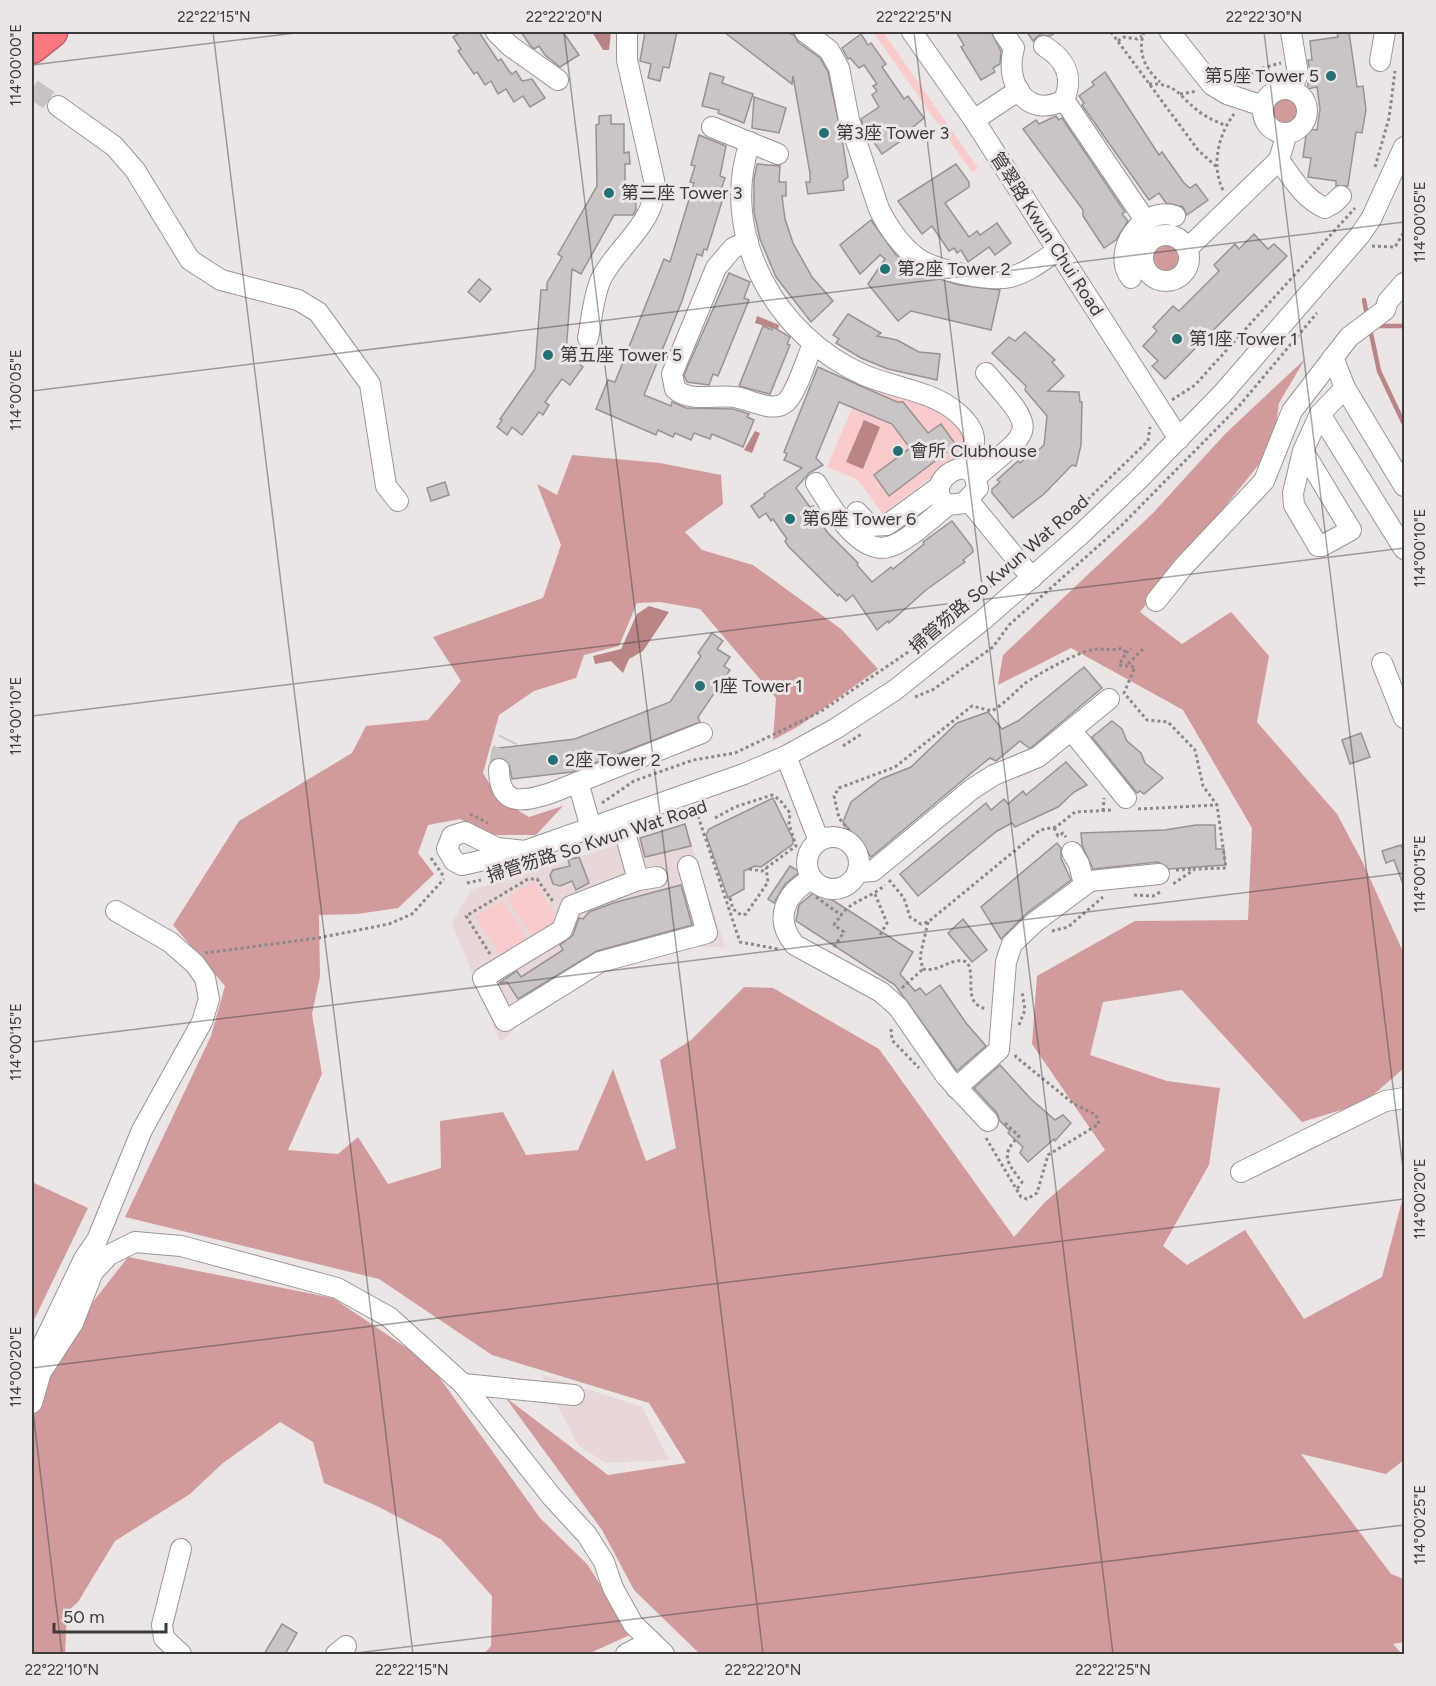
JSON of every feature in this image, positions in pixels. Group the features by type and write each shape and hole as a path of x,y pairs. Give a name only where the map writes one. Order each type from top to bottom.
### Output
{"highway":[{"path":"32,48 52,32"}],"street":[{"path":"496,32 510,46 558,80"},
{"path":"588,338 601,280 650,211 655,196 654,180 627,60 627,32"},
{"path":"805,32 822,43 835,58 849,120 879,209 887,223 915,256 927,264 972,275 1002,279 1029,270 1058,250"},
{"name":"管翠路 Kwun Chui Road","path":"912,32 974,120 1160,413 1179,439"},
{"path":"1170,32 1212,85 1227,94 1263,106"},
{"path":"1291,89 1298,74 1292,32"},
{"path":"1384,32 1388,63"},
{"path":"1009,40 1012,72 1019,90 1035,105 1046,107 1064,100 1069,87 1067,70 1055,53 1044,46"},
{"path":"1291,89 1303,96 1307,116 1300,128 1287,133 1269,126 1263,106 1276,90 1291,89"},
{"path":"974,120 1019,90"},
{"path":"1064,100 1148,233 1144,250 1144,266 1148,273 1160,280 1174,279 1185,270 1187,249 1183,243 1169,235 1148,233"},
{"path":"58,106 114,146 128,162 190,260 221,280 298,300 318,312 370,384 386,486 398,501"},
{"path":"712,127 778,154"},
{"path":"1187,249 1279,160 1287,133"},
{"path":"750,142 744,160 742,209 748,241 762,279 773,300 788,320 813,344 844,365 866,376 933,399 952,408 964,420 975,439 971,473 978,488 960,506 948,505 940,498 939,487"},
{"name":"掃管笏路 So Kwun Wat Road","path":"525,850 589,820 621,818 744,774 786,756 895,690 1032,578 1079,536 1223,393 1360,235 1376,209 1404,147"},
{"path":"1279,160 1305,194 1317,205 1325,208 1334,203 1348,201"},
{"path":"1131,278 1127,272 1125,247 1148,233 1168,214 1174,216"},
{"path":"748,241 732,248 716,268 672,374 675,389 689,396 734,396 767,406 779,406 789,399 813,344"},
{"path":"1156,601 1184,566 1264,481 1292,411 1349,337 1386,310 1388,301 1404,284"},
{"path":"1333,357 1345,388 1404,486"},
{"path":"857,512 870,526 886,525 939,487 952,472 971,473 1019,440 1024,428 1018,410 986,373"},
{"path":"1303,451 1320,414 1345,388"},
{"path":"1320,414 1404,549"},
{"path":"816,483 846,526 861,541 874,548 894,545 948,505"},
{"path":"968,500 1032,578"},
{"path":"1382,663 1404,718"},
{"path":"858,872 873,872 984,781 1028,763 1109,699"},
{"path":"1071,730 1126,798"},
{"path":"499,769 501,788 510,798 517,800 539,797 702,734"},
{"path":"786,756 819,841"},
{"path":"578,782 589,820"},
{"path":"621,818 648,878 570,906 562,930 483,978 505,1021 600,962 708,933 688,866"},
{"path":"806,882 833,890 848,885 858,872 858,857 850,844 837,837 819,841 808,857 809,872 806,882 786,905 784,918 788,936 795,945 881,992 898,1007 985,1127"},
{"path":"1072,852 1084,884"},
{"path":"956,1088 997,1055 1002,1043 1006,962 1012,944 1084,884 1120,877 1159,874"},
{"path":"32,1403 41,1372 73,1323 103,1247 142,1130 202,1022 208,999 205,978 195,964 170,942 116,911"},
{"path":"1240,1172 1385,1101 1404,1098"},
{"path":"32,1367 84,1259 103,1247 135,1242 181,1246 336,1288 389,1317 463,1384 552,1497 587,1535 604,1562 613,1588 633,1624 657,1648"},
{"path":"463,1384 573,1395"},
{"path":"181,1549 162,1625 164,1638 181,1654"},
{"path":"626,1654 657,1648"}],"path":[{"path":"1111,32 1197,150 1218,168"},
{"path":"1144,32 1142,36 1143,61 1150,74 1162,84"},
{"path":"1118,41 1124,37 1131,39 1142,36"},
{"path":"1374,168 1389,118 1388,63"},
{"path":"1149,84 1162,84 1176,89 1197,110 1226,126"},
{"name":"掃管笏路 So Kwun Wat Road","path":"589,820 634,781 693,760 735,753 820,712 915,648 994,584 1033,544 1054,532 1148,441 1151,434 1149,424 1178,394 1195,385 1348,201"},
{"path":"1369,246 1395,247 1404,232"},
{"path":"910,699 934,689 993,647 1009,625 1122,525 1239,406 1321,308"},
{"path":"846,829 838,818 835,801 839,788 895,767 972,706 992,711 1006,702 1025,684 1064,661 1093,649 1112,651 1122,648 1126,653"},
{"path":"1131,648 1121,658 1119,665 1128,664 1135,668 1124,693 1147,720 1168,722 1195,750 1203,786 1217,805 1226,868 1195,869 1153,896 1132,894"},
{"path":"1128,664 1144,648"},
{"path":"840,747 867,730"},
{"path":"715,818 735,807 772,795 780,800 790,813 789,824 797,841 796,846 766,868 756,872 749,868"},
{"path":"464,814 479,817 493,828"},
{"path":"698,816 740,942 783,951"},
{"path":"1054,828 1058,836 1061,834"},
{"path":"429,852 437,870 450,880"},
{"path":"730,898 735,911 741,915 746,914 768,882 766,868"},
{"name":"掃管笏路 So Kwun Wat Road","path":"462,883 488,878"},
{"path":"201,954 318,938 389,924 412,914 444,879"},
{"path":"499,968 466,916 528,879 537,879 565,920"},
{"path":"844,932 834,925 849,905 875,894 890,881"},
{"path":"806,882 841,915"},
{"path":"545,890 550,886"},
{"path":"875,894 887,923 880,935"},
{"path":"901,894 910,917 921,924 928,922 920,957 923,969"},
{"path":"1048,932 1068,927 1104,896"},
{"path":"906,984 923,969 936,970 956,960 967,962 971,971 969,990 974,1001 983,1008 1002,1010"},
{"path":"1017,1029 1025,1010 1020,984"},
{"path":"892,1022 892,1040 921,1070"},
{"path":"1014,1048 1016,1058 1074,1104 1096,1115 1099,1121 1096,1127 1048,1155 1037,1193 1024,1199 1017,1189 985,1127 995,1113 1019,1137 1011,1145 1007,1156 1008,1163 1022,1182 1017,1189"}],"shaded area":[{"path":"592,32 611,32 609,50 603,50"},
{"path":"873,32 883,32 978,168 972,172"},
{"path":"1285,92 1297,98 1303,110 1297,122 1285,128 1273,122 1267,110 1273,98"},
{"path":"1165,239 1178,245 1184,258 1178,271 1165,277 1152,271 1146,258 1152,245"},
{"path":"757,316 779,325 778,330 755,323"},
{"path":"1305,359 1279,403 1273,447 1140,612 1182,644 1231,612 1269,656 1257,722 1337,814 1363,863 1404,954 1404,1068 1364,1103 1302,1122 1182,990 1103,1002 1090,1055 1167,1081 1220,1088 1209,1165 1163,1246 1187,1265 1245,1230 1304,1319 1382,1277 1404,1193 1404,1460 1386,1474 1301,1454 1391,1574 1404,1579 1404,1642 1393,1644 1402,1654 700,1654 634,1590 602,1530 505,1397 608,1475 686,1463 649,1403 492,1355 379,1279 125,1217 211,1036 225,986 173,925 239,821 352,753 366,726 428,720 461,681 433,637 543,598 561,545 537,484 557,495 572,455 660,463 721,475 723,504 685,532 702,550 753,565 841,629 878,669 799,726 773,740 776,698 700,609 660,602 637,603 619,646 584,655 576,678 534,691 499,715 483,773 498,798 529,817 563,806 536,835 493,835 460,819 428,825 418,853 434,874 398,908 357,914 319,915 320,976 312,1014 322,1074 288,1150 338,1154 358,1137 388,1184 441,1168 440,1121 503,1112 526,1155 578,1150 613,1069 646,1161 676,1148 660,1060 691,1040 744,987 773,988 879,1049 1014,1237 1045,1202 1105,1150 1032,1044 1037,976 1135,921 1248,920 1252,828 1183,710 1071,648 998,685 1003,655 1153,513 1226,433"},
{"name":"會所 Clubhouse","path":"862,385 929,408 958,428 964,441 961,455 883,514 857,479 827,467"},
{"path":"864,420 880,427 863,469 846,462"},
{"path":"755,431 760,433 752,453 744,450"},
{"path":"649,606 669,612 643,651 629,659 623,673 611,661 595,664 593,656 621,649 637,614"},
{"path":"685,824 725,947 665,947 607,965 550,998 500,1042 452,923 471,890"},
{"path":"534,881 562,925 535,942 507,898"},
{"path":"502,900 531,944 504,961 475,917"},
{"path":"32,1182 88,1208 32,1324"},
{"path":"128,1257 333,1298 429,1363 540,1518 587,1564 632,1634 588,1654 484,1654 491,1646 492,1596 442,1540 377,1506 324,1483 313,1442 280,1422 223,1463 190,1494 115,1541 78,1602 67,1612 65,1654 32,1654 32,1406 89,1307"},
{"path":"541,1374 642,1407 669,1460 606,1463 578,1445"}],"building":[{"path":"461,32 479,32 498,61 501,59 512,74 516,71 522,81 532,79 545,98 530,107 523,96 514,102 506,89 498,94 491,81 485,85 477,72 474,74 458,51 461,49 453,37"},
{"path":"521,32 563,32 579,55 560,67 545,55 539,46 534,49"},
{"path":"645,32 677,32 669,68 663,67 660,81 648,78 651,64 640,61"},
{"path":"724,32 785,32 794,35 798,42 820,58 828,72 842,138 848,177 843,181 844,190 808,194 806,182 810,182 810,173 793,76 792,84"},
{"path":"956,32 991,32 1001,51 1000,64 993,68 995,72 981,80 961,47 964,45"},
{"path":"1027,32 1057,32 1050,36 1039,35 1033,41"},
{"path":"1337,32 1349,32 1357,87 1363,86 1366,110 1362,133 1356,132 1348,186 1336,186 1336,181 1308,177 1311,158 1303,157 1307,129 1317,130 1320,109 1317,87 1307,89 1310,73 1308,60 1312,60 1310,41 1338,37"},
{"path":"861,34 868,45 871,43 886,64 882,67 904,99 908,96 924,118 903,135 905,138 882,154 864,128 861,119 879,107 872,95 877,91 873,86 877,84 864,65 859,68 850,58 848,59 842,48"},
{"path":"1105,72 1159,155 1162,152 1184,183 1190,188 1196,184 1208,200 1187,215 1183,207 1166,203 1159,193 1149,200 1082,105 1084,103 1079,96 1094,85 1092,82"},
{"path":"710,73 724,77 722,83 753,94 744,123 718,113 719,110 702,106"},
{"path":"754,97 786,108 779,133 752,128"},
{"path":"611,115 611,124 624,124 624,153 629,152 630,164 625,164 625,193 635,193 636,210 633,215 614,215 581,274 572,269 566,354 583,367 570,385 562,379 545,402 549,405 543,415 539,412 522,435 512,427 507,435 497,427 502,420 500,419 535,369 541,290 547,290 547,283 562,257 558,254 597,186 596,125 599,124 599,116"},
{"path":"1056,116 1059,120 1062,118 1125,212 1122,214 1128,221 1116,240 1104,248 1083,216 1083,210 1023,129 1036,120 1039,124"},
{"path":"699,135 726,146 720,176 725,178 720,193 724,195 707,250 704,249 702,256 697,254 682,301 644,395 671,406 672,402 686,408 733,409 749,414 747,417 754,420 743,447 712,434 710,439 694,433 691,440 675,433 673,437 658,430 656,435 596,409 608,380 615,382 664,259 670,262 694,183 690,182 695,166 691,165"},
{"path":"757,164 780,166 779,182 786,182 786,196 782,196 785,219 793,243 812,277 833,301 811,322 776,277 760,239 754,212 754,179"},
{"path":"956,164 969,182 969,187 945,203 969,237 977,231 980,235 997,223 1011,243 995,255 989,247 968,262 961,250 957,253 954,248 949,251 932,226 922,234 898,201"},
{"path":"871,220 896,255 918,272 959,285 1000,290 991,330 911,311 898,321 868,284 885,259 880,255 860,274 840,245"},
{"path":"1254,234 1268,249 1274,244 1287,256 1165,379 1152,366 1158,361 1143,346 1157,331 1153,327 1173,306 1179,311 1219,271 1214,265 1235,244 1239,249"},
{"path":"729,273 750,282 744,298 749,300 718,376 713,374 709,385 687,382 684,375"},
{"path":"479,279 491,289 480,302 468,292"},
{"path":"848,314 881,333 877,336 897,340 919,352 940,354 937,380 888,369 861,358 836,343 839,339 833,335"},
{"path":"763,326 772,330 773,327 790,337 787,344 790,345 770,394 739,386"},
{"path":"1025,332 1055,360 1052,362 1064,376 1048,391 1079,392 1080,402 1082,402 1081,445 1076,466 1072,465 1044,494 1013,518 992,493 992,489 1000,482 997,480 1018,461 1020,463 1029,455 1031,457 1044,445 1047,416 1025,390 1026,386 992,353 1009,337 1015,341"},
{"path":"818,367 897,402 903,402 928,433 941,424 956,445 889,496 874,475 910,448 892,424 839,402 816,458 823,465 809,473 796,488 810,507 813,506 818,513 822,520 820,522 828,533 858,563 857,565 872,582 891,567 893,569 924,544 923,542 952,521 972,547 973,552 963,560 965,562 877,630 853,595 846,601 839,594 838,596 788,546 785,541 787,539 773,519 771,521 766,513 759,518 751,506 765,496 764,494 802,468 784,460 787,454 784,452"},
{"path":"445,482 449,495 431,501 427,488"},
{"path":"712,633 723,641 717,649 730,657 724,666 730,670 698,717 700,722 572,772 512,779 509,763 500,757 499,748 575,739 670,702 701,656 698,653"},
{"path":"1084,667 1102,688 1032,747 1029,748 1020,741 996,761 990,758 871,857 843,822 851,802 881,779 911,767 957,723 988,712 1002,729 1018,721"},
{"path":"1112,721 1122,729 1127,741 1141,753 1145,763 1163,778 1144,794 1140,791 1137,793 1092,737"},
{"path":"1361,733 1370,757 1350,764 1342,740"},
{"path":"1066,762 1087,785 1074,792 1058,807 1015,827 1012,823 997,831 918,896 900,874 986,803 991,810 1004,799 1008,804 1023,791 1026,795"},
{"path":"773,798 793,839 793,844 761,867 755,866 744,871 744,889 728,898 706,835 709,829"},
{"path":"685,824 691,846 645,857 640,838"},
{"path":"1196,825 1215,825 1216,849 1224,849 1225,865 1169,869 1158,862 1093,869 1082,845 1081,833 1165,830"},
{"path":"1057,843 1061,848 1061,858 1071,880 1027,913 1001,939 981,907"},
{"path":"1401,845 1404,853 1403,884 1394,860 1386,863 1382,851"},
{"path":"579,857 589,883 576,890 572,881 560,886 553,884 550,875 553,870 570,866 568,860"},
{"path":"790,866 800,872 785,884 774,903 768,899"},
{"path":"681,885 692,925 597,951 518,999 507,982 499,983 517,971 521,977 563,950 560,945 573,935 579,918 583,919 589,912 613,903"},
{"path":"817,890 913,952 900,974 915,991 920,988 926,995 940,985 966,1023 986,1046 957,1071 895,985 796,921 799,905"},
{"path":"963,919 987,950 972,962 948,933"},
{"path":"1000,1065 1031,1099 1055,1120 1063,1115 1071,1123 1055,1141 1054,1139 1028,1162 1020,1153 1023,1147 1008,1133 1010,1131 1000,1121 997,1113 974,1088"},
{"path":"282,1624 297,1633 285,1654 264,1654"}],"waterway":[{"path":"1364,300 1367,315"},
{"path":"1374,326 1404,326"},
{"path":"1370,329 1379,371 1404,424"}],"tunnel":[{"path":"32,89 58,106"},
{"path":"499,769 501,753 508,739"}],"place":[{"name":"第5座 Tower 5","path":"1331,76"},
{"name":"第3座 Tower 3","path":"824,133"},
{"name":"第三座 Tower 3","path":"609,193"},
{"name":"第2座 Tower 2","path":"885,269"},
{"name":"第1座 Tower 1","path":"1177,339"},
{"name":"第五座 Tower 5","path":"548,355"},
{"name":"會所 Clubhouse","path":"898,451"},
{"name":"第6座 Tower 6","path":"790,519"},
{"name":"1座 Tower 1","path":"700,686"},
{"name":"2座 Tower 2","path":"553,760"}]}
